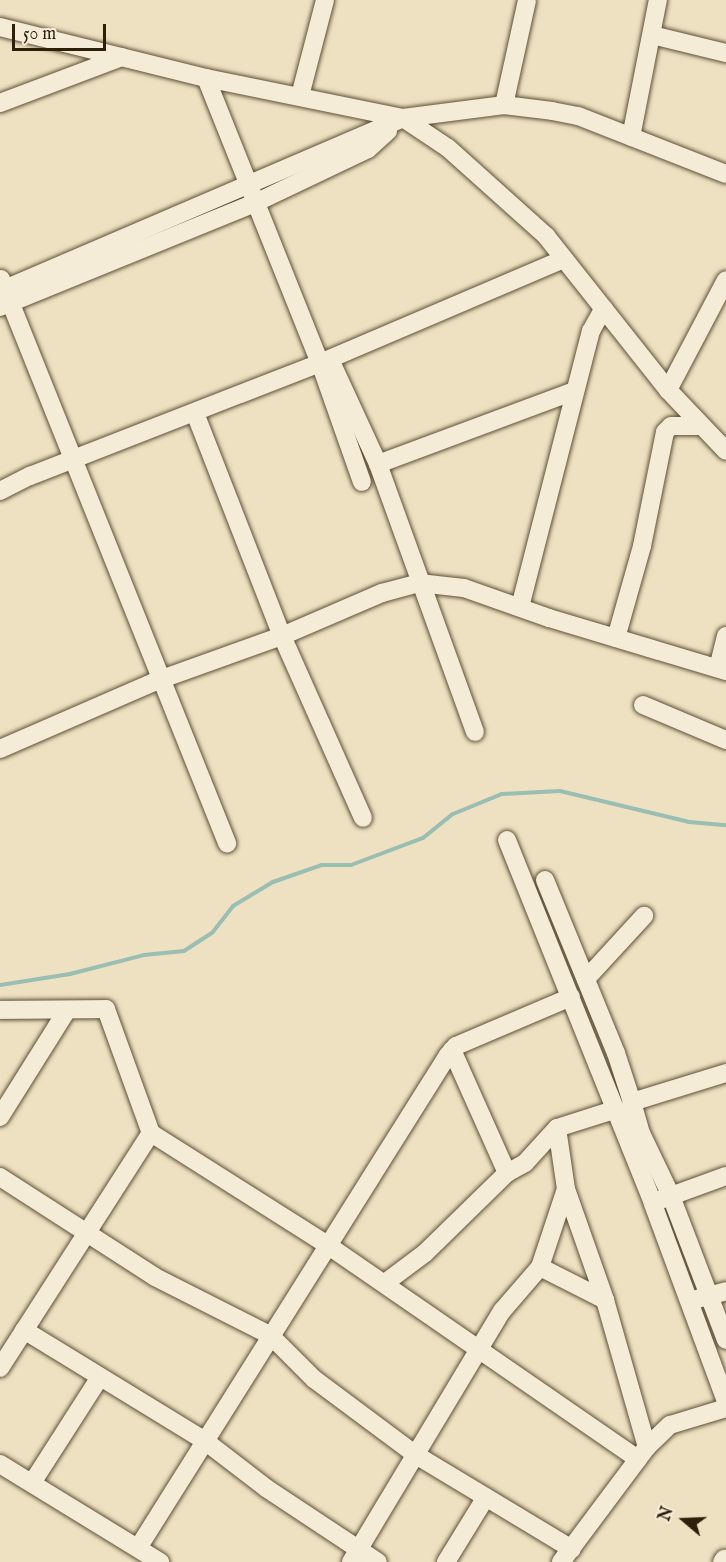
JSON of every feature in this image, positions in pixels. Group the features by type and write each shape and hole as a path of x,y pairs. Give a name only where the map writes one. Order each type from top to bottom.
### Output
{"street":[{"path":"300,96 325,0"},
{"path":"504,105 527,0"},
{"path":"631,137 658,0"},
{"path":"0,27 206,78 403,118 448,148 546,236 668,390 726,451"},
{"path":"652,35 726,53"},
{"path":"0,103 122,57"},
{"path":"206,78 250,184 255,203 325,361 378,464 419,583 475,732"},
{"path":"203,214 250,184 403,118 504,105 579,116 726,174"},
{"path":"227,843 3,293 203,214 255,203 368,148 403,118"},
{"path":"0,491 30,476 72,463 325,361 564,259"},
{"path":"668,390 726,280"},
{"path":"520,607 574,391 591,331 604,308"},
{"path":"325,361 362,482"},
{"path":"378,464 574,391"},
{"path":"195,413 282,636 363,818"},
{"path":"616,638 642,546 665,432 671,426 700,426"},
{"path":"0,749 159,680 282,636 381,593 419,583 464,588 616,638 722,669 726,636"},
{"path":"643,705 726,740"},
{"path":"507,840 652,1203 726,1401"},
{"path":"545,880 586,979 632,1102 641,1133 717,1294 726,1340"},
{"path":"586,979 644,916"},
{"path":"138,1548 326,1244 452,1050 571,997"},
{"path":"0,1010 106,1009 151,1133 326,1244 479,1349 643,1453"},
{"path":"0,1117 67,1010"},
{"path":"452,1050 507,1173"},
{"path":"632,1102 726,1073"},
{"path":"622,1129 632,1102"},
{"path":"385,1283 425,1252 507,1173 525,1163 557,1128 614,1110"},
{"path":"557,1128 566,1189 604,1300 643,1453"},
{"path":"0,1368 151,1133"},
{"path":"652,1203 726,1176"},
{"path":"0,1177 155,1277 270,1335 314,1379 416,1455 486,1497 566,1556 643,1453 670,1425 726,1408"},
{"path":"355,1556 502,1311 540,1267 566,1189"},
{"path":"540,1267 604,1300"},
{"path":"689,1301 717,1294"},
{"path":"24,1330 204,1441 355,1556 378,1562"},
{"path":"32,1483 100,1377"},
{"path":"0,1464 160,1562"},
{"path":"446,1562 486,1497"}],"waterway":[{"path":"0,985 70,974 144,955 184,951 212,933 233,906 273,882 322,865 351,865 423,838 453,814 502,794 560,791 689,822 726,825"}]}
